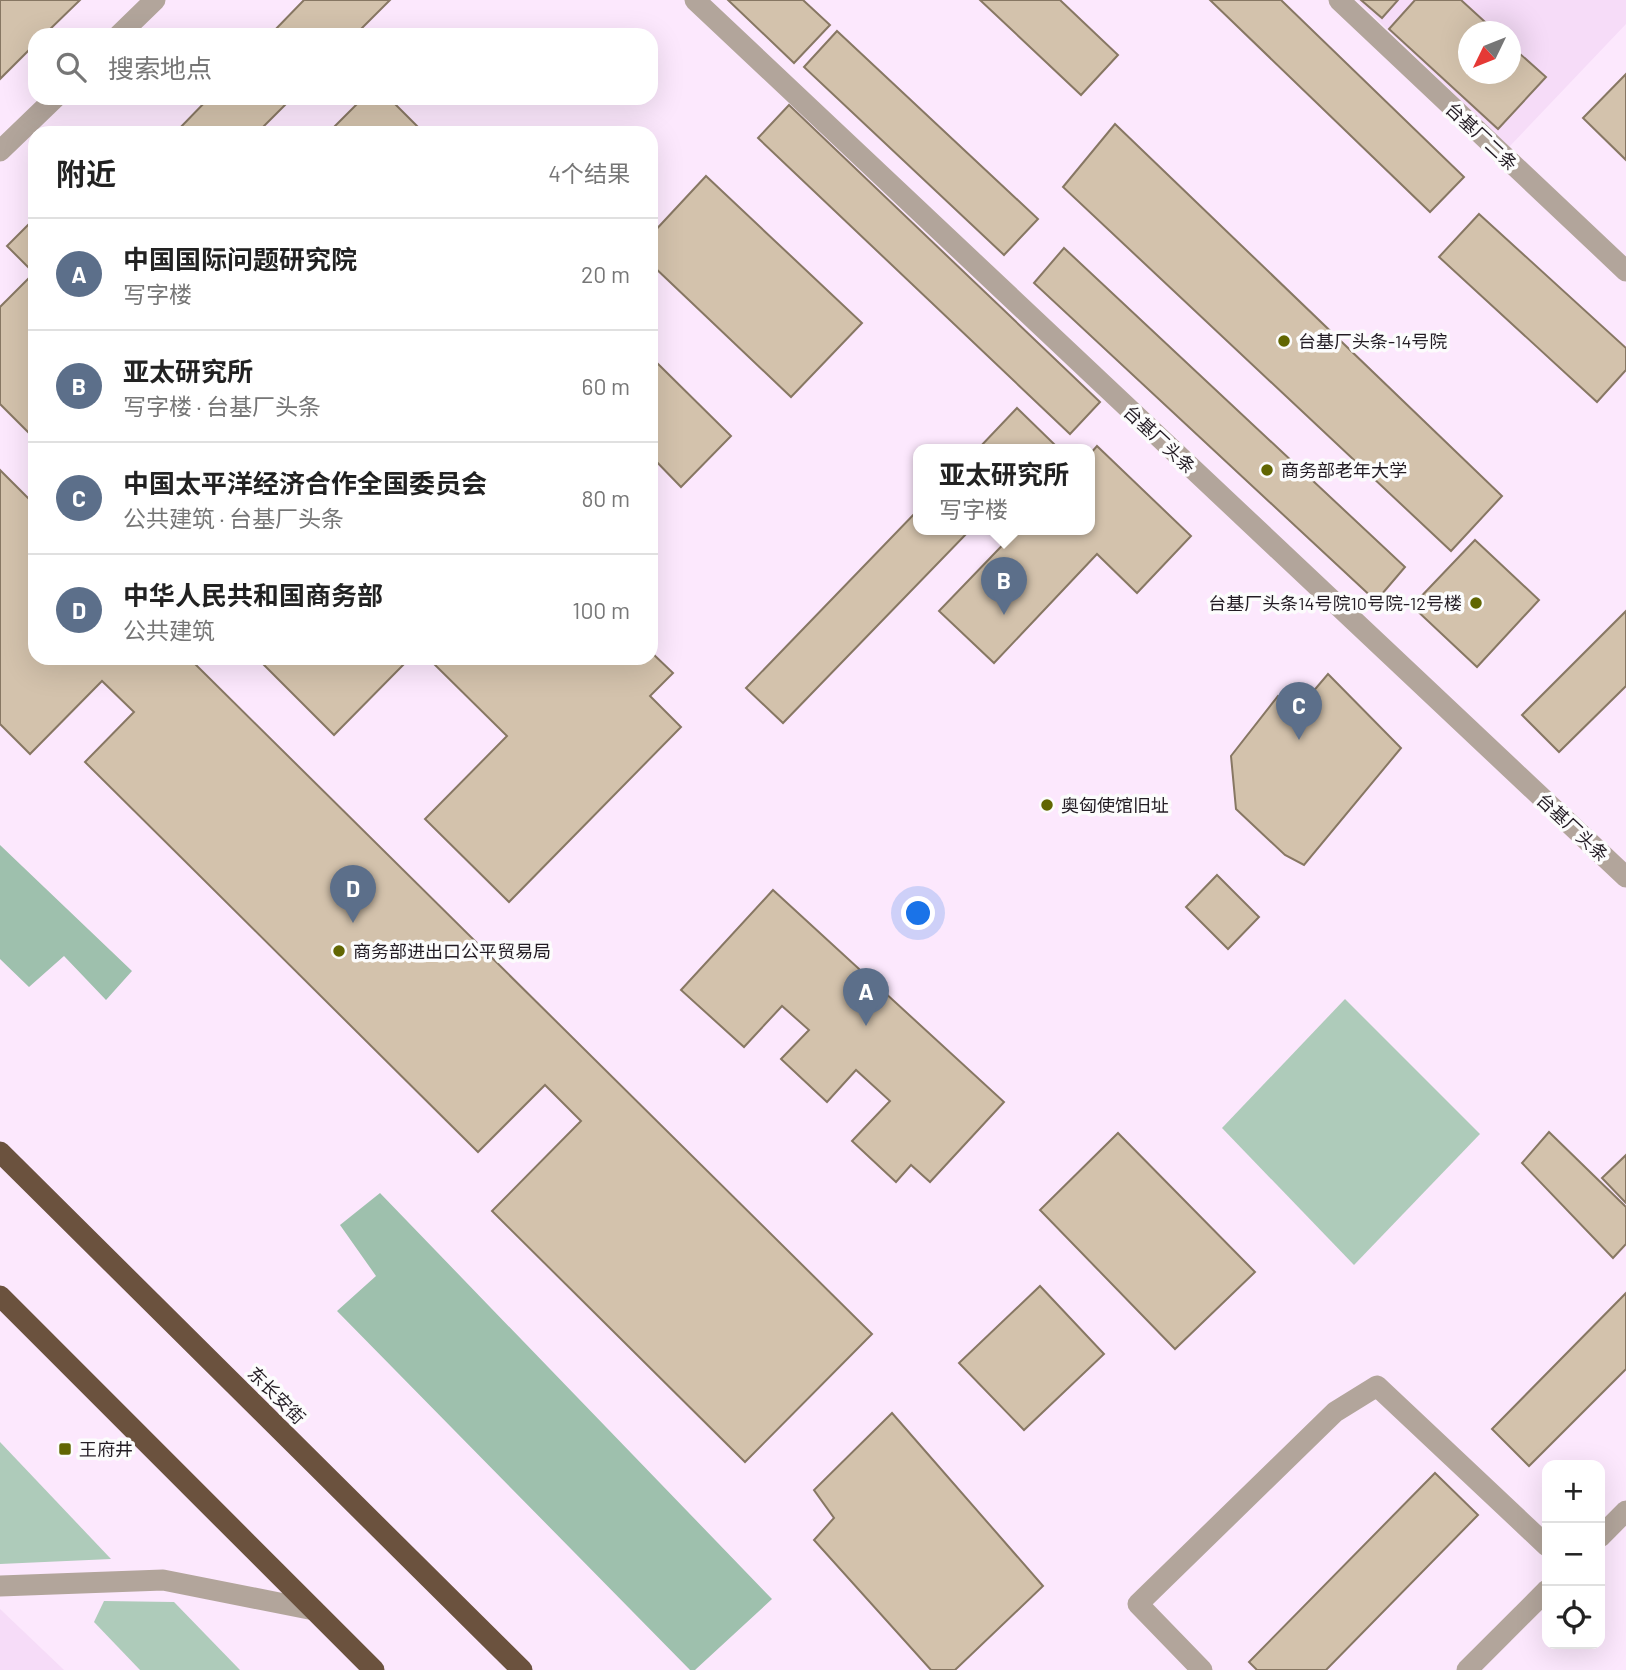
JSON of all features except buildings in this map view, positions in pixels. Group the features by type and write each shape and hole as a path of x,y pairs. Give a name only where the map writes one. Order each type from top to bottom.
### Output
{"highway":[{"name":"东长安街","path":"0,1152 522,1670"},
{"path":"0,1296 374,1670"}],"street":[{"path":"126,28 155,0"},
{"name":"台基厂头条","path":"695,0 1626,877"},
{"name":"台基厂二条","path":"1339,0 1626,271"},
{"path":"0,151 47,105"},
{"path":"1202,1670 1138,1604 1335,1412 1377,1386 1542,1541"},
{"path":"1605,1532 1626,1511"},
{"path":"0,1586 163,1580 314,1610"},
{"path":"1467,1670 1542,1595"}],"shaded area":[{"path":"1357,0 1626,0 1626,24 1509,147"},
{"path":"0,1609 64,1670 0,1670"}],"green space":[{"path":"0,845 132,971 106,1000 64,956 29,987 0,959"},
{"path":"1345,999 1480,1134 1354,1265 1222,1128"},
{"path":"380,1193 772,1599 695,1670 690,1670 337,1311 376,1276 340,1225"},
{"path":"0,1442 111,1559 0,1564"},
{"path":"104,1601 174,1602 240,1670 140,1670 94,1622"}],"place":[{"name":"台基厂头条-14号院","path":"1284,341"},
{"name":"商务部老年大学","path":"1267,470"},
{"name":"台基厂头条14号院10号院-12号楼","path":"1476,603"},
{"name":"亚太研究所","path":"1004,615"},
{"name":"中国太平洋经济合作全国委员会","path":"1299,740"},
{"name":"奥匈使馆旧址","path":"1047,805"},
{"name":"中华人民共和国商务部","path":"353,923"},
{"name":"商务部进出口公平贸易局","path":"339,951"},
{"name":"中国国际问题研究院","path":"866,1026"},
{"name":"王府井","path":"65,1449"}]}
